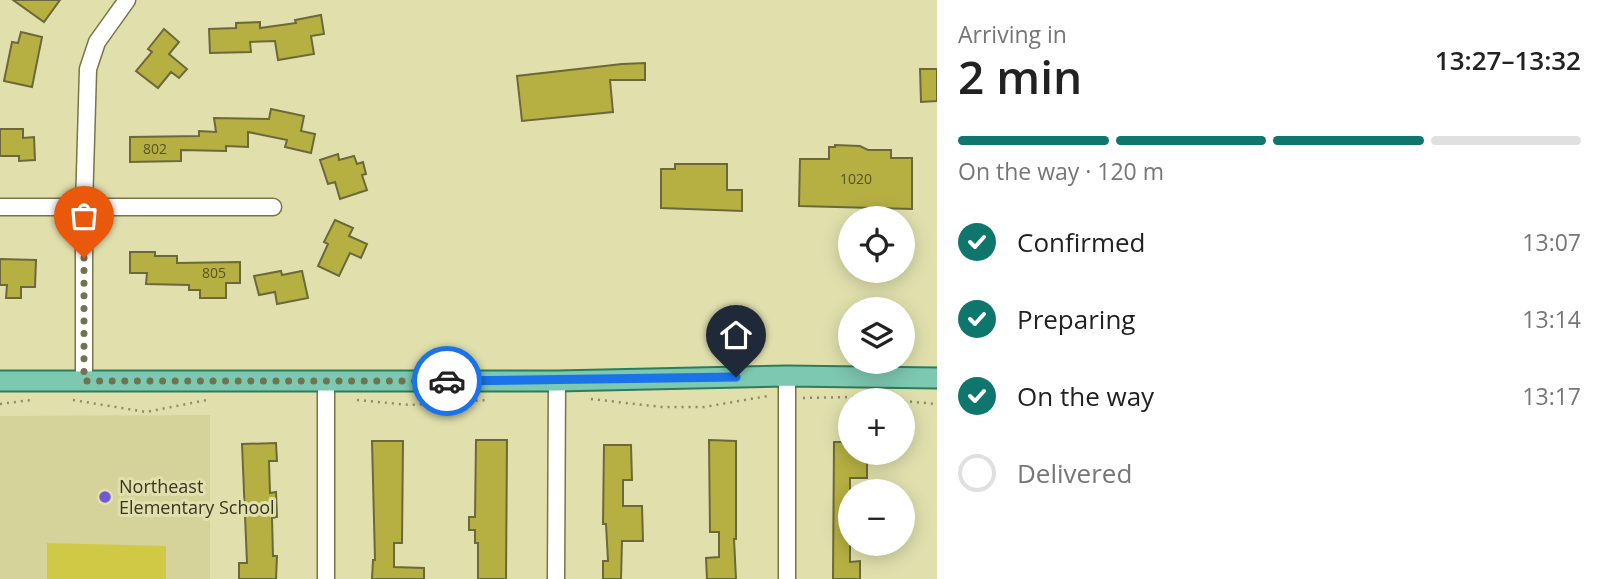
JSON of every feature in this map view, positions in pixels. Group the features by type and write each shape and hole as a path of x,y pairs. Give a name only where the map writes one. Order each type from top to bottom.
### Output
{"main road":[{"path":"0,381 84,381 326,390 787,376 937,378"}],"street":[{"path":"84,381 84,207 88,69 97,42 127,0"},
{"path":"0,207 273,207"},
{"path":"787,376 787,579"},
{"path":"556,381 556,579"},
{"path":"326,390 326,579"}],"path":[{"path":"326,390 410,405 492,400"},
{"path":"590,399 662,407 704,407 769,396 838,397"},
{"path":"0,404 33,400"},
{"path":"71,400 146,412 212,400"},
{"path":"915,402 937,404"}],"shaded area":[{"name":"Northeast Elementary School","path":"210,415 210,579 0,579 0,416"},
{"path":"47,543 166,546 166,579 47,579"}],"building":[{"path":"13,0 60,0 44,22"},
{"path":"321,15 324,34 311,36 314,54 278,60 275,41 250,42 251,52 210,53 209,29 236,28 236,23 260,22 260,28 296,23 295,20"},
{"path":"164,29 179,42 169,54 187,69 179,78 171,72 158,88 136,71 152,52 148,49"},
{"path":"21,32 42,37 32,87 4,81 12,42 18,43"},
{"path":"645,63 645,80 610,80 613,112 522,121 517,76"},
{"path":"920,69 937,69 937,101 921,102"},
{"path":"271,109 304,116 301,131 315,134 311,153 285,147 287,140 248,132 248,147 226,146 226,151 181,150 181,161 130,162 130,137 199,136 199,131 216,132 214,118 269,119"},
{"path":"0,129 23,129 23,138 34,137 35,160 19,161 19,156 0,156"},
{"path":"860,146 868,150 891,150 891,158 912,158 912,206 799,206 800,159 829,159 829,147"},
{"path":"338,154 339,160 354,156 357,164 363,162 366,174 362,175 367,190 340,199 335,182 328,184 320,160"},
{"path":"675,164 727,164 727,190 742,190 742,211 661,208 661,169 675,169"},
{"path":"335,220 353,228 349,236 367,244 361,258 350,253 339,276 318,266 328,244 324,242"},
{"path":"130,252 155,252 155,256 177,256 177,263 240,262 240,283 226,283 226,298 200,298 200,290 189,290 189,285 146,284 147,273 130,273"},
{"path":"0,259 36,260 35,287 21,287 21,298 6,298 7,285 0,285"},
{"path":"281,271 282,275 302,271 308,298 277,304 275,292 259,295 254,276"},
{"path":"476,440 507,440 506,579 478,579 478,543 475,543 475,530 469,530 469,517 475,517"},
{"path":"709,440 736,441 736,579 707,579 706,558 719,557 719,532 710,532"},
{"path":"372,441 403,441 402,543 394,543 394,567 424,568 424,579 372,579 375,560"},
{"path":"834,442 838,442 838,465 867,465 867,478 838,479 838,556 850,556 850,562 860,561 860,579 833,579"},
{"path":"276,443 277,461 269,461 270,493 276,492 277,517 272,518 273,556 277,556 276,579 239,579 239,563 247,563 242,444"},
{"path":"604,445 631,445 632,480 623,480 623,506 642,506 643,541 622,541 621,579 603,579 603,561 608,561 606,524 603,524"}],"way so far":[{"path":"84,258 84,381 447,381"}],"place":[{"name":"Northeast Elementary School","path":"105,497"}],"route":[{"path":"447,381 736,377"}]}
